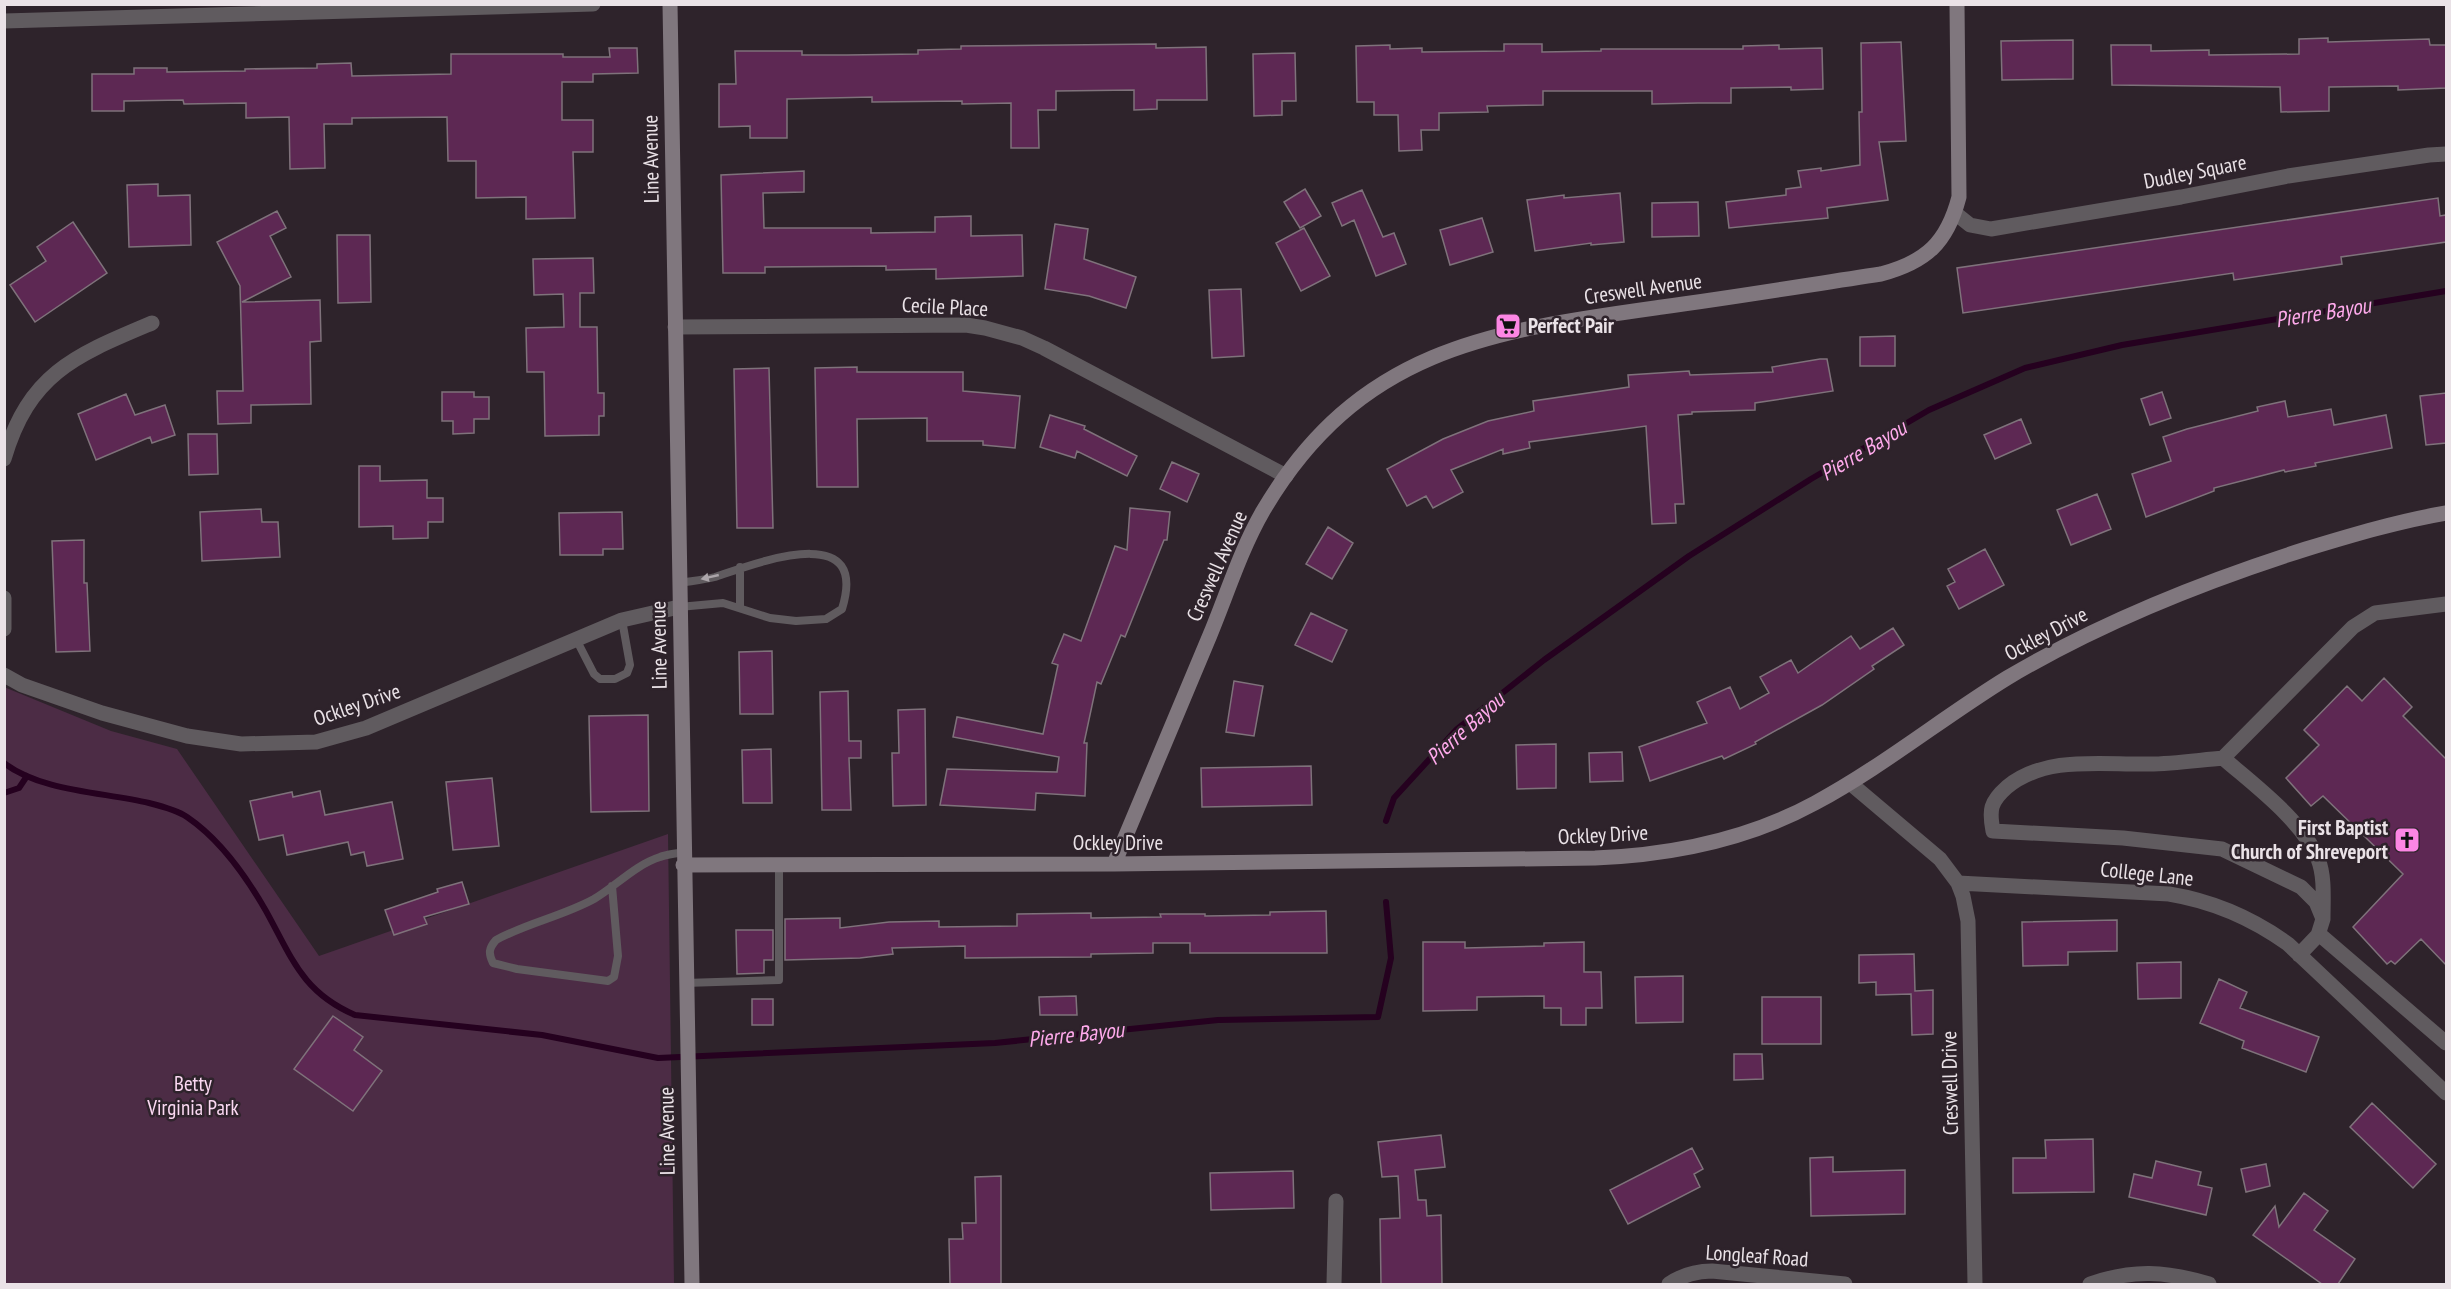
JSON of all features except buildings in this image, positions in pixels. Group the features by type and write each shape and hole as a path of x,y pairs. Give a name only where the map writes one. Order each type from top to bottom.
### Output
{"street":[{"path":"29,4 29,21"},
{"path":"4,21 593,4"},
{"name":"Line Avenue","path":"670,4 685,983 692,1284"},
{"name":"Creswell Avenue","path":"1114,864 1262,513 1307,448 1344,412 1386,380 1448,350 1530,327 1881,274 1906,267 1929,253 1946,233 1955,213 1960,180 1957,4"},
{"name":"Dudley Square","path":"1955,213 1970,225 1991,229 2181,197 2288,176 2446,154"},
{"path":"4,459 12,433 29,402 51,376 79,355 152,323"},
{"name":"Cecile Place","path":"675,327 929,325 985,328 1022,338 1044,348 1286,476"},
{"name":"Ockley Drive","path":"683,859 779,864 1114,864 1631,856 1691,848 1787,817 1850,783 2007,678 2088,634 2160,601 2241,569 2357,534 2446,513"},
{"path":"4,598 4,629"},
{"path":"2323,919 2316,902 2301,887 2222,849 2123,838 1993,831 1990,814 1995,797 2021,776 2048,768 2083,762 2151,764 2223,758 2353,627 2375,613 2446,604"},
{"name":"Ockley Drive","path":"4,675 22,685 102,713 187,736 241,744 316,742 366,728 622,620 679,607"},
{"path":"2223,758 2266,795 2305,835 2319,860 2323,884 2323,919 2318,935 2300,955"},
{"path":"1850,783 1940,859 1958,883"},
{"name":"College Lane","path":"1958,883 2137,891 2190,897 2231,911 2288,944 2446,1093"},
{"name":"Creswell Drive","path":"1958,883 1964,896 1968,921 1975,1284"},
{"path":"2318,935 2446,1043"},
{"path":"1334,1284 1336,1201"},
{"name":"Longleaf Road","path":"1669,1284 1678,1278 1700,1271 1712,1271 1845,1284"},
{"path":"2090,1284 2129,1274 2164,1273 2210,1284"}],"lane":[{"path":"679,583 713,578 778,556 815,555 840,562 847,574 849,590 842,609 826,619 796,621 770,618 723,603 679,607"},
{"path":"740,567 740,607"},
{"path":"576,639 594,674 600,678 615,679 627,673 630,664 622,620"},
{"path":"612,886 618,956 614,977 608,981 517,969 493,963 489,956 490,947 496,940 512,931 594,899 612,886 660,856 683,859"},
{"path":"685,983 779,980 779,864"}],"green space":[{"name":"Betty Virginia Park","path":"4,687 111,731 177,749 319,956 668,834 674,1284 5,1284"}],"waterway":[{"name":"Pierre Bayou","path":"1386,821 1394,798 1457,729 1544,660 1689,556 1811,479 1929,410 2025,368 2122,345 2446,291"},
{"name":"Pierre Bayou","path":"4,763 19,773 55,786 149,803 174,810 187,817 211,836 241,872 300,972 310,984 322,996 355,1015 542,1035 658,1058 995,1043 1218,1020 1378,1017 1391,958 1386,902"},
{"path":"4,793 19,788 27,776"}],"place":[{"name":"Perfect Pair","path":"1508,326"},
{"name":"First Baptist Church of Shreveport","path":"2407,840"}]}
